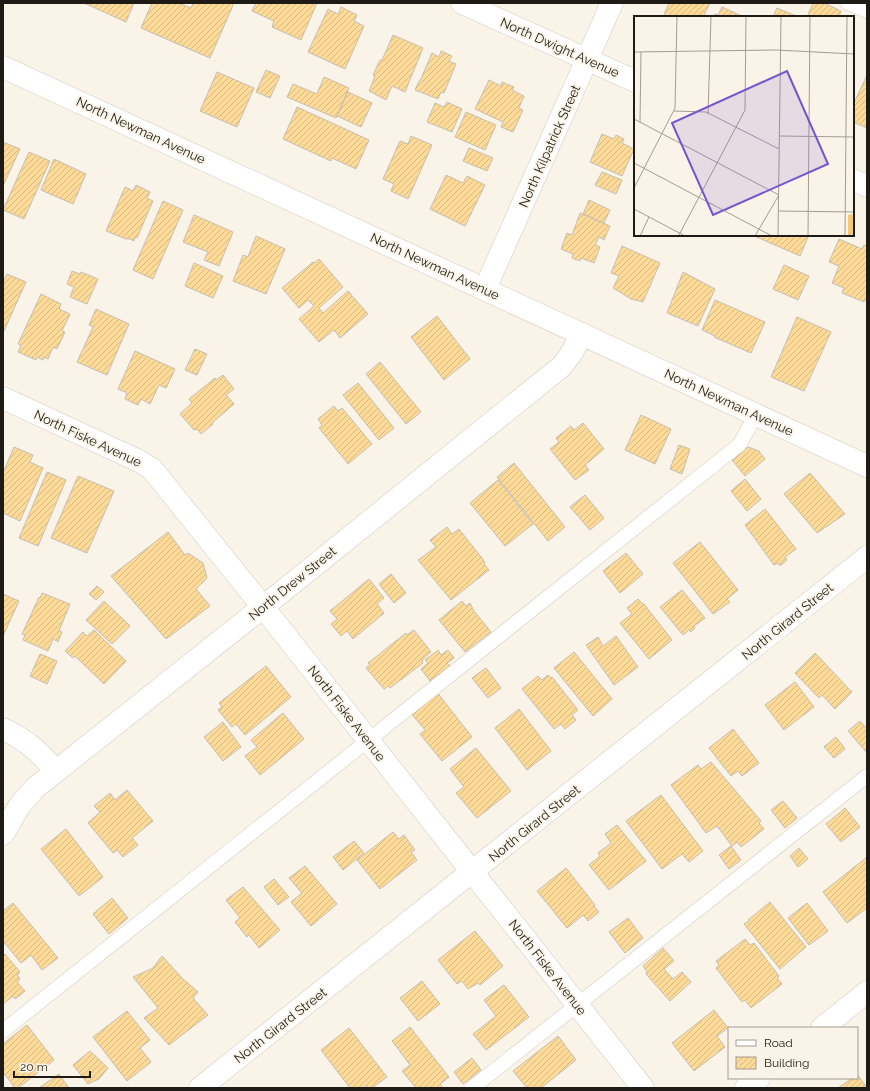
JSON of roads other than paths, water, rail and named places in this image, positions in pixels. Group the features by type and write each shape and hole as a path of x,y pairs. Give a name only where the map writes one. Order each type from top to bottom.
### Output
{"street":[{"name":"North Dwight Avenue","path":"462,3 634,81"},
{"name":"North Kilpatrick Street","path":"485,289 612,3"},
{"name":"North Newman Avenue","path":"3,67 867,466"},
{"path":"854,180 867,186"},
{"name":"North Drew Street","path":"3,834 20,805 35,788 263,607 562,366 571,354 582,334"},
{"name":"North Fiske Avenue","path":"3,398 139,461 152,469 369,740 643,1088"},
{"name":"North Girard Street","path":"200,1088 867,558"},
{"path":"3,729 19,736 38,751 56,771"},
{"path":"823,1027 867,992"},
{"path":"746,1088 758,1079"}],"lane":[{"path":"848,3 867,12"},
{"path":"3,1031 739,445 756,415"},
{"path":"472,1088 867,776"}]}
